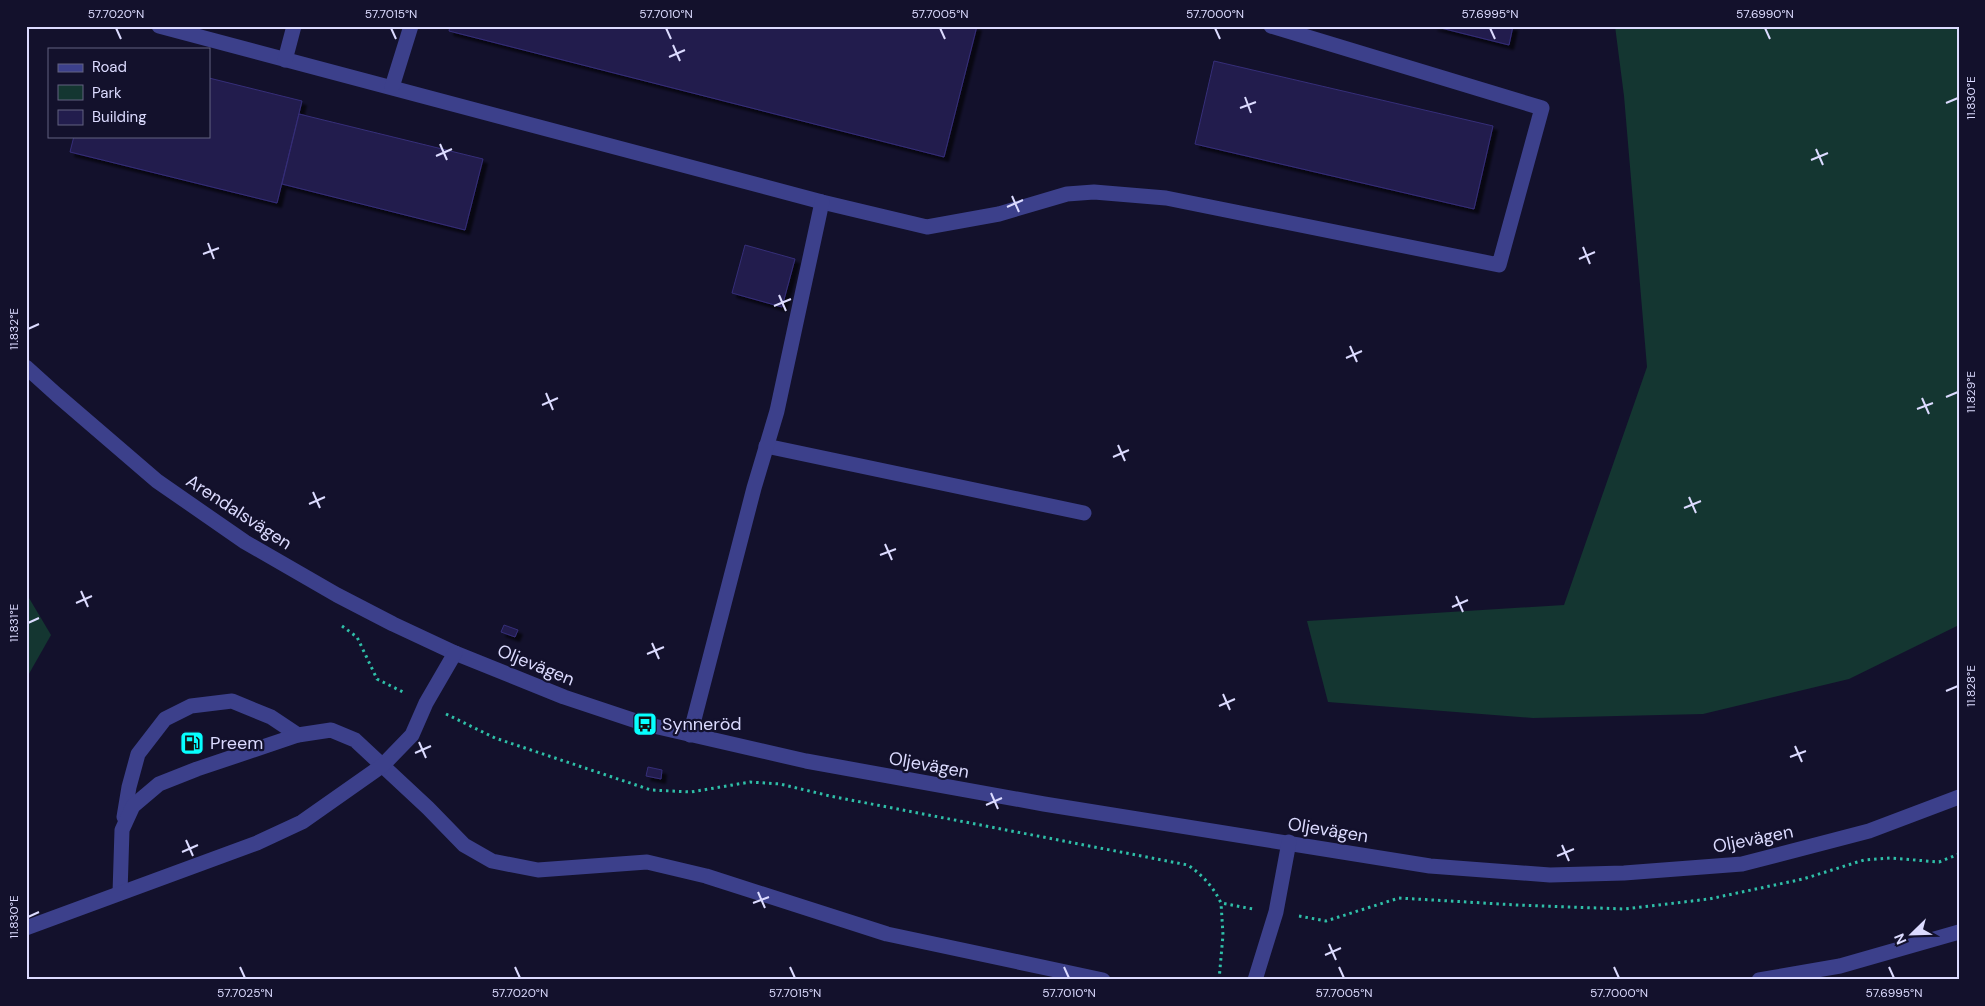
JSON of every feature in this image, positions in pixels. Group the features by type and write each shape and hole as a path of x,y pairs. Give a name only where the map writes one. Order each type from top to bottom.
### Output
{"street":[{"path":"159,26 822,202 926,226 999,214 1067,194 1094,192 1166,198 1499,265 1542,108 1271,26"},
{"path":"285,60 294,26"},
{"path":"392,87 411,26"},
{"path":"690,735 754,488 777,411 822,202"},
{"name":"Arendalsvägen","path":"26,367 157,481 246,542 337,595 392,624 456,653"},
{"path":"766,446 1084,512"},
{"path":"26,928 257,843 302,822 383,765 412,735 426,703 456,653"},
{"name":"Oljevägen","path":"456,653 564,697 645,724 806,761 1035,803 1430,866 1550,875 1624,874 1742,864 1869,831 1959,798"},
{"path":"120,893 122,830 129,787 138,754 165,719 191,706 232,701 270,717 298,735"},
{"path":"122,830 133,806 159,784 197,769 298,735 331,730 355,740 464,845 492,861 538,870 647,862 706,876 887,934 1103,980"},
{"path":"1255,980 1276,912 1289,842"},
{"path":"1758,980 1840,966 1959,932"}],"path":[{"path":"1219,980 1223,935 1221,903"}],"green space":[{"path":"1615,26 1959,26 1959,625 1849,679 1703,714 1533,718 1328,702 1307,621 1564,605 1647,367 1624,96"},
{"path":"26,593 51,635 26,679"}],"building":[{"path":"450,26 977,26 944,157 449,31"},
{"path":"1433,26 1513,26 1509,45"},
{"path":"1214,61 1493,126 1474,209 1195,144"},
{"path":"210,78 302,101 277,203 70,152 74,138 210,138"},
{"path":"299,114 483,159 465,230 282,184"},
{"path":"745,245 795,259 782,307 732,293"},
{"path":"504,625 518,630 515,637 501,632"},
{"path":"648,767 662,770 661,779 646,776"}],"place":[{"name":"Synneröd","path":"645,724"},
{"name":"Preem","path":"192,743"}]}
